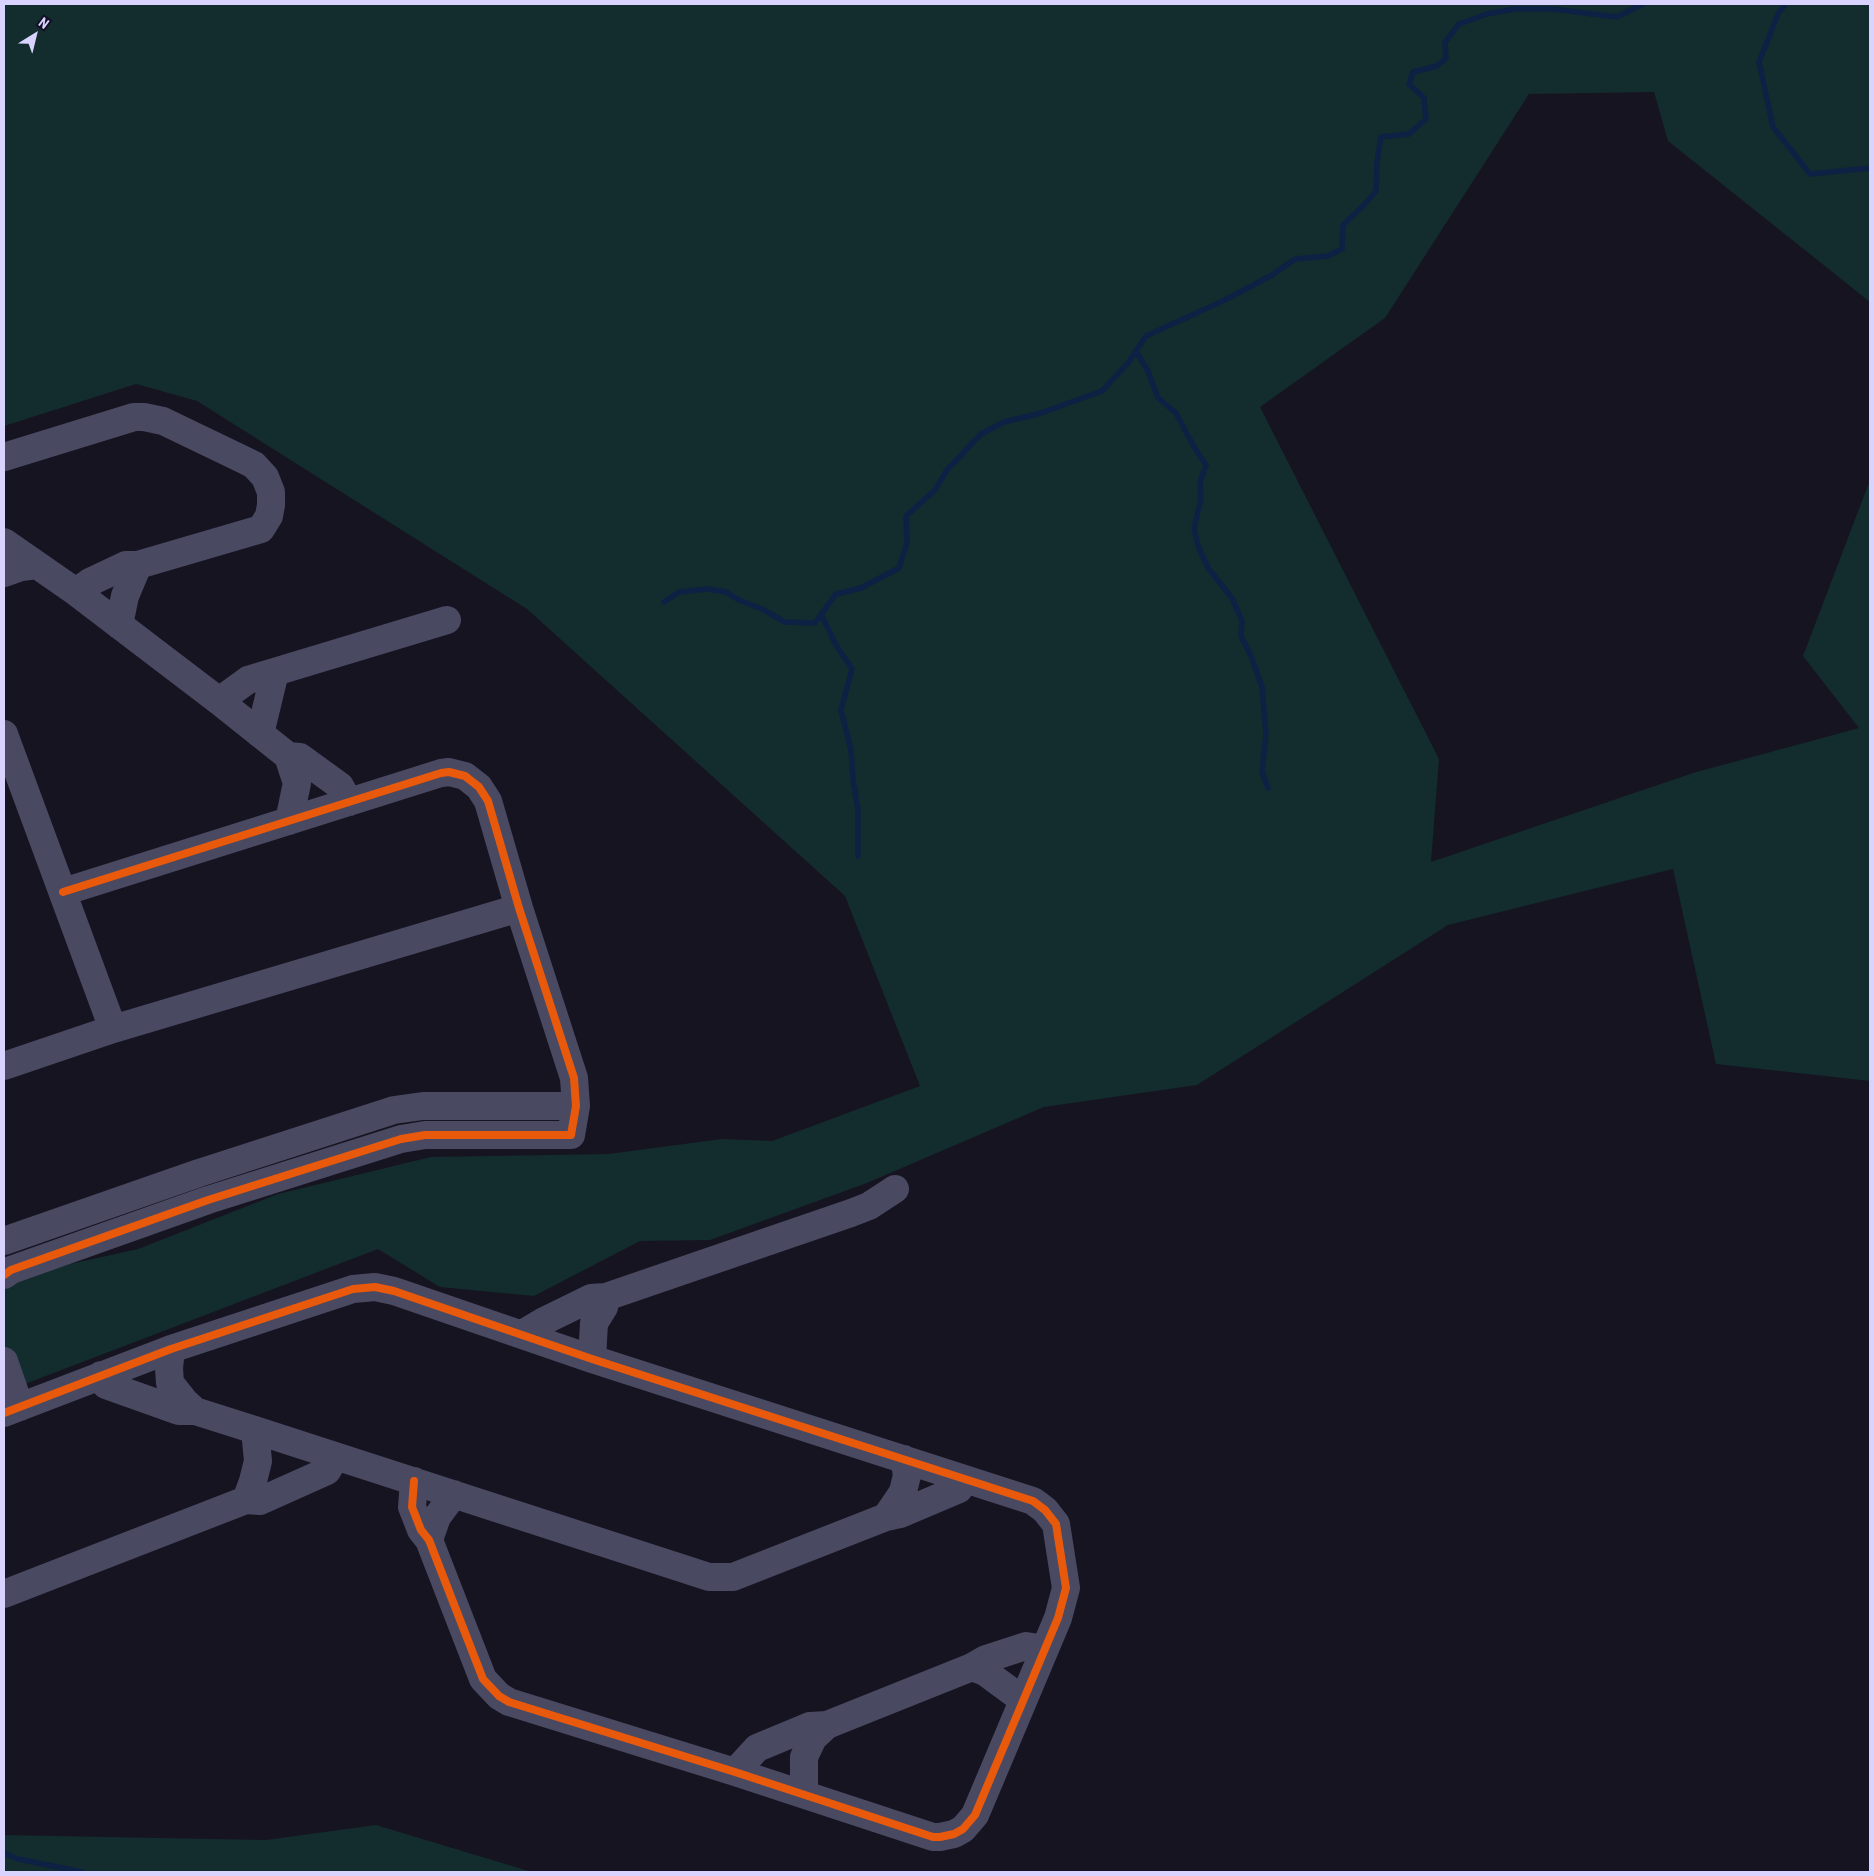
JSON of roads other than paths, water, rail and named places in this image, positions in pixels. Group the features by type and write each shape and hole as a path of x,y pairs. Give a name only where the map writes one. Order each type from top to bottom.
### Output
{"street":[{"path":"4,457 134,417 144,417 163,421 242,459 254,465 265,477 271,492 271,505 268,516 260,528 138,565 126,565 90,582 76,592"},
{"path":"4,542 76,592 288,756 300,757 340,786 349,802"},
{"path":"4,573 21,567 37,565"},
{"path":"119,625 125,596 138,565"},
{"path":"218,701 248,680 447,620"},
{"path":"260,734 275,672"},
{"path":"4,734 112,1029"},
{"path":"288,756 297,783 289,821"},
{"path":"5,1270 208,1200 401,1138 425,1135 571,1135 576,1106 574,1078 519,908 488,801 473,781 457,774 441,773 63,892"},
{"path":"4,1066 112,1029 519,908"},
{"path":"4,1241 199,1173 394,1110 423,1106 576,1106"},
{"path":"522,1334 544,1320 591,1298 606,1297 851,1213 869,1206 895,1189"},
{"path":"4,1361 12,1410 171,1349 353,1289 374,1287 1033,1501 1045,1510 1056,1524 1066,1588 1058,1618 975,1814 963,1829 954,1834 933,1837 735,1772 518,1705 499,1696 491,1689 481,1673 429,1540 421,1530 412,1507 414,1480"},
{"path":"592,1359 594,1323 604,1307 606,1297"},
{"path":"171,1349 170,1383 184,1402 195,1411"},
{"path":"101,1375 106,1385 179,1411 195,1411 335,1457 414,1480 709,1577 733,1577 886,1517 900,1514 958,1489 965,1479"},
{"path":"246,1500 254,1481 258,1461 255,1430"},
{"path":"4,1594 246,1500 260,1501 327,1471 335,1457"},
{"path":"886,1517 903,1492 907,1475 904,1459"},
{"path":"429,1540 437,1517 454,1494"},
{"path":"735,1772 757,1748 810,1726 827,1725 972,1667 986,1658 1026,1646 1044,1649"},
{"path":"972,1667 985,1672 1023,1700"},
{"path":"804,1794 804,1757 813,1738 827,1725"}],"waterway":[{"path":"664,602 679,592 707,589 726,592 785,622 815,623 836,594 861,588 899,568 907,543 906,516 935,490 947,470 981,434 1004,422 1041,413 1102,391 1128,363 1146,336 1225,300 1272,275 1295,259 1328,256 1342,249 1343,225 1376,191 1377,162 1381,137 1409,134 1426,119 1424,98 1409,84 1413,72 1437,66 1446,58 1445,42 1459,24 1487,14 1515,9 1552,9 1617,17 1643,4"},
{"path":"1785,4 1778,14 1759,62 1773,127 1810,174 1870,168"},
{"path":"1136,351 1148,371 1158,398 1176,413 1206,465 1200,482 1201,499 1194,528 1198,546 1208,568 1232,598 1242,621 1241,636 1251,656 1262,687 1266,734 1262,772 1268,788"},
{"path":"821,614 836,645 852,669 841,710 851,750 853,780 858,809 858,856"},
{"path":"4,1853 18,1859 82,1872"}]}
